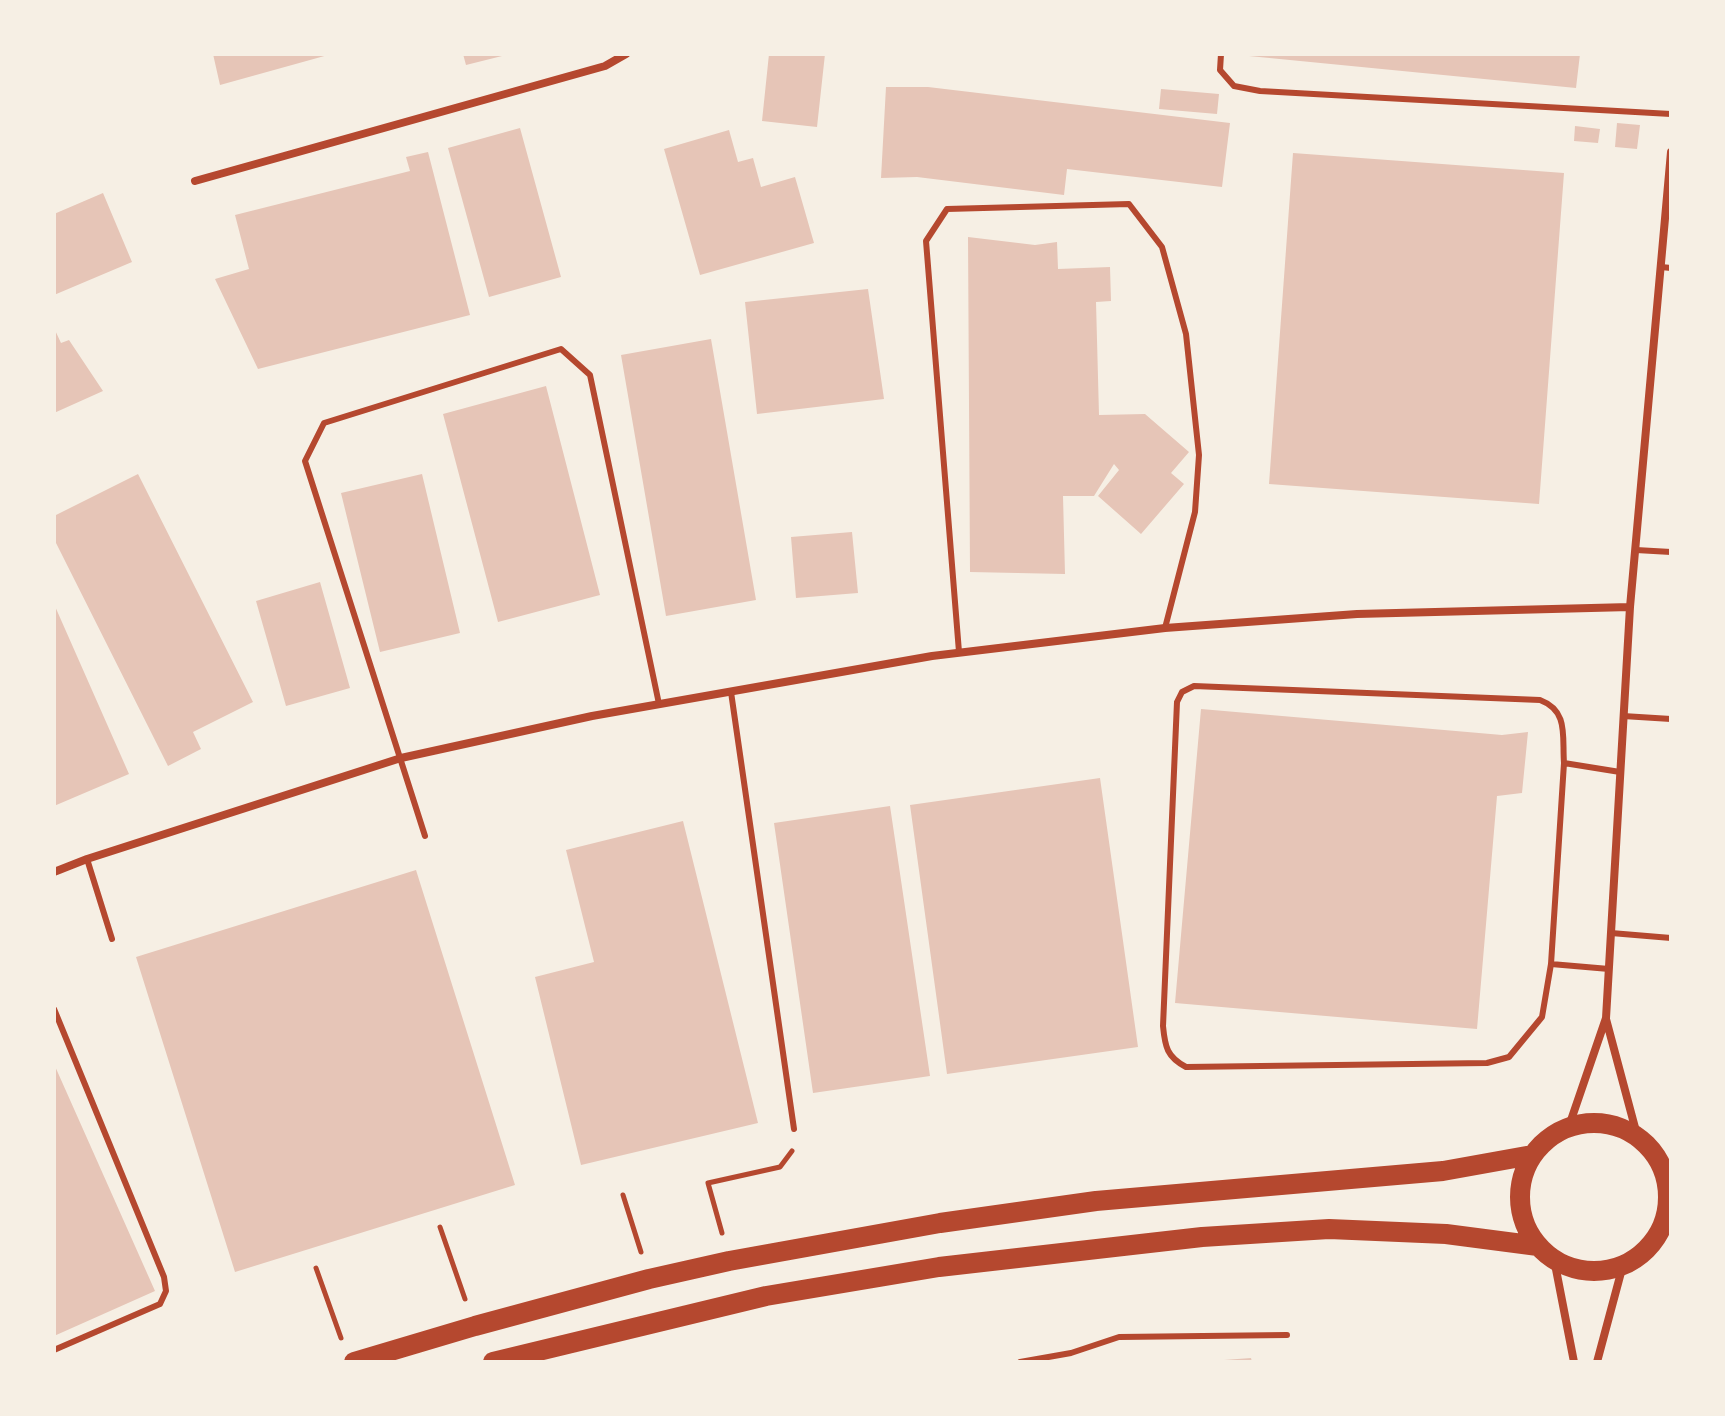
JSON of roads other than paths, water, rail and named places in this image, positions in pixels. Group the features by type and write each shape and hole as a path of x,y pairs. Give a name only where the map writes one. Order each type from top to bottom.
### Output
{"main road":[{"path":"1592,1122 1616,1125 1637,1135 1654,1151 1668,1171 1668,1211 1661,1231 1638,1258 1623,1265 1600,1271 1576,1269 1554,1259 1538,1246 1525,1225 1519,1201 1522,1177 1532,1155 1548,1138 1569,1126 1592,1122"},
{"path":"349,1355 729,1261 940,1223 1096,1201 1443,1171 1532,1155"},
{"path":"493,1362 766,1296 939,1267 1202,1237 1329,1229 1446,1234 1538,1246"},
{"path":"1649,1247 1671,1243"}],"street":[{"path":"195,181 605,66 626,54"},
{"path":"1569,1126 1606,1018 1630,607 1671,152"},
{"path":"54,872 401,758 592,716 959,652 1165,628 1357,614 1630,607"},
{"path":"1606,1018 1637,1135"},
{"path":"1554,1259 1574,1362"},
{"path":"1597,1362 1623,1265"}],"lane":[{"path":"1221,54 1220,70 1234,86 1260,91 1671,114"},
{"path":"959,652 926,241 947,209 1129,204 1162,247 1186,334 1199,455 1195,512 1165,628"},
{"path":"1661,267 1671,268"},
{"path":"425,836 305,461 324,423 561,349 590,375 659,704"},
{"path":"1636,550 1671,552"},
{"path":"1194,686 1540,700 1554,706 1561,718 1564,763 1551,964 1542,1017 1509,1057 1487,1063 1186,1067 1166,1051 1163,1026 1177,702 1182,692 1194,686"},
{"path":"731,692 794,1129"},
{"path":"1623,716 1671,719"},
{"path":"1564,763 1620,772"},
{"path":"87,859 112,939"},
{"path":"1611,933 1671,938"},
{"path":"1551,964 1609,969"},
{"path":"54,1009 164,1277 166,1291 160,1304 54,1350"},
{"path":"1020,1362 1071,1353 1119,1337 1287,1335"},
{"path":"1071,1353 1072,1362"}]}
